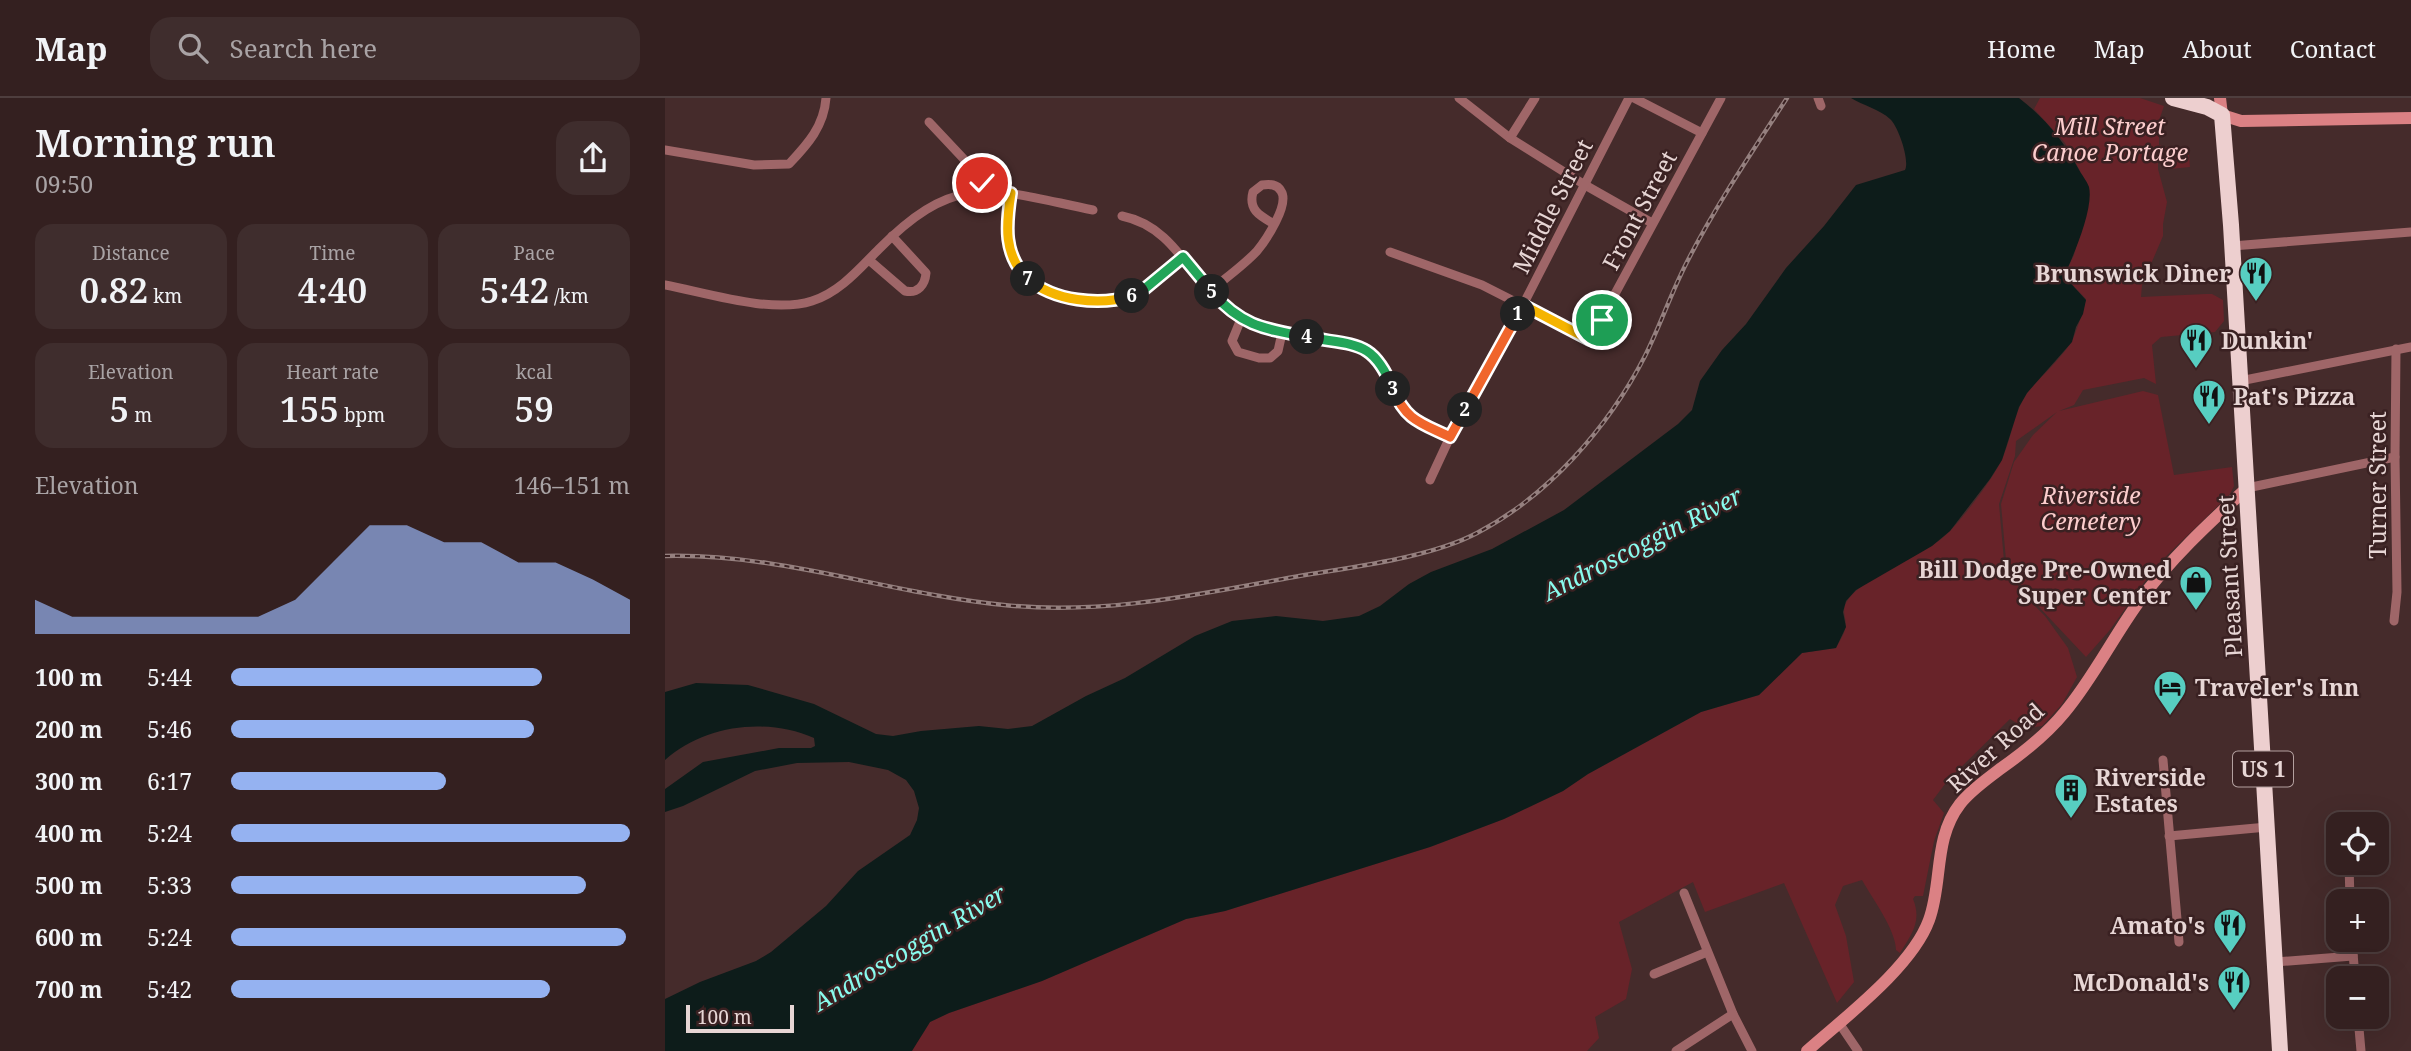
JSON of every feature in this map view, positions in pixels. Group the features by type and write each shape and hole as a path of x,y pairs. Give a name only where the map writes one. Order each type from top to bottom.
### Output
{"highway":[{"path":"2182,100 2207,107 2222,115"},
{"name":"US 1","path":"2182,100 2213,127 2227,164"},
{"name":"Pleasant Street","path":"2222,115 2280,1051"}],"street":[{"path":"665,150 754,165 789,164 812,140 825,111 826,98"},
{"path":"1459,98 1510,138 1585,186 1652,223"},
{"path":"1510,138 1535,98"},
{"path":"1632,98 1702,133"},
{"name":"Middle Street","path":"1430,480 1450,437 1632,98"},
{"name":"Front Street","path":"1523,305 1590,340 1721,98"},
{"name":"Pleasant Street","path":"2220,98 2222,115"},
{"path":"2222,115 2241,121 2411,117"},
{"path":"929,122 976,172 984,191"},
{"path":"1210,290 1257,250 1274,224 1282,209 1284,198 1279,188 1262,185 1253,192 1252,203 1257,214 1274,224"},
{"path":"665,285 787,306 828,294 845,282 924,209 965,192 1011,193 1093,210"},
{"path":"1011,193 1007,226 1012,257 1029,281 1053,294 1092,300 1119,300 1142,291 1183,257"},
{"path":"1122,216 1145,223 1164,236 1210,290 1241,319 1259,327 1347,344 1369,351 1381,362 1403,410 1413,419 1450,437"},
{"path":"2232,246 2411,232"},
{"path":"869,260 905,291 916,291 922,286 926,273 892,236"},
{"path":"1390,252 1482,285 1523,305"},
{"path":"1241,319 1232,341 1238,352 1265,360 1278,351 1282,332"},
{"path":"2240,381 2411,347"},
{"name":"Turner Street","path":"2395,621 2396,349"},
{"path":"2247,488 2395,457"},
{"name":"River Road","path":"1807,1051 1896,970 1914,950 1923,935 1934,901 1937,868 1945,833 1960,804 1986,779 2040,737 2065,712 2153,583 2187,545 2247,488"},
{"path":"2163,760 2179,942"},
{"path":"2169,836 2267,827"},
{"path":"1684,893 1733,1014 1752,1051"},
{"path":"1654,974 1707,952"},
{"path":"2353,952 2354,966"},
{"path":"2275,962 2353,956"},
{"path":"1677,1051 1733,1014"},
{"path":"1839,1023 1858,1051"},
{"path":"2359,1029 2361,1051"}],"green space":[{"path":"2040,98 2140,98 2164,106 2155,132 2159,136 2159,145 2189,155 2190,167 2170,169 2166,160 2158,160 2167,202 2163,236 2142,285 2141,297 2212,294 2223,300 2224,321 2215,332 2161,337 2152,345 2156,384 2144,378 2083,390 2074,405 2059,411 2143,391 2158,395 2174,475 2232,467 2234,486 2230,494 2156,566 2109,631 2086,657 2025,592 2006,560 2001,504 2014,462 2033,435 2057,412 2016,441 2015,456 1999,504 2004,561 2022,593 2045,616 2068,648 2077,677 2062,704 2042,726 2025,728 2010,719 1948,780 1933,800 1944,813 1934,841 1923,896 1915,896 1913,899 1916,921 1900,953 1896,950 1888,924 1862,880 1843,886 1835,905 1846,936 1854,982 1837,1003 1784,883 1705,912 1693,882 1619,922 1632,969 1626,999 1595,1017 1599,1038 1587,1051 906,1051 922,1035 930,1022 949,1013 1042,981 1186,919 1225,911 1430,847 1504,819 1563,791 1588,774 1701,712 1759,695 1802,653 1836,648 1846,626 1846,603 1853,594 1864,584 1939,540 1957,524 1979,496 2003,457 2023,399 2065,351 2077,329 2086,299 2064,276 2074,255 2088,203 2089,188 2065,143 2034,109"}],"water":[{"name":"Androscoggin River","path":"1851,98 2019,98 2045,121 2059,139 2087,182 2090,196 2082,232 2064,276 2086,300 2072,342 2027,393 2019,407 2002,460 1950,531 1932,546 1856,590 1846,601 1843,612 1846,627 1836,648 1802,653 1759,695 1701,712 1588,774 1563,791 1504,819 1430,847 1225,911 1186,919 1042,981 930,1022 912,1051 665,1051 665,999 700,982 756,961 771,952 826,906 858,871 910,835 919,808 914,791 906,780 888,770 849,762 797,763 755,771 665,812 665,789 703,762 779,748 815,746 814,738 795,731 736,728 698,739 665,760 665,692 696,683 748,685 814,704 876,734 893,736 979,726 1008,729 1032,726 1125,678 1195,636 1232,621 1276,616 1323,621 1359,616 1380,606 1409,584 1431,572 1492,549 1564,510 1678,424 1692,410 1700,381 1722,350 1746,324 1786,268 1856,185 1905,170 1905,151 1890,119"}],"railway":[{"path":"665,556 708,557 793,567 962,600 1075,608 1214,592 1408,557 1456,542 1503,518 1552,480 1574,458 1613,409 1645,356 1698,241 1787,98"}],"place":[{"name":"Brunswick Diner","path":"2256,303"},
{"name":"Dunkin'","path":"2196,370"},
{"name":"Pat's Pizza","path":"2209,426"},
{"name":"Bill Dodge Pre-Owned Super Center","path":"2196,612"},
{"name":"Traveler's Inn","path":"2170,717"},
{"name":"Riverside Estates","path":"2071,820"},
{"name":"Amato's","path":"2230,955"},
{"name":"McDonald's","path":"2234,1012"}],"route":[{"path":"982,183 984,191 1011,193 1007,226 1009,248 1017,267 1036,286 1063,296 1119,300 1142,291 1183,257 1221,302 1241,319 1259,327 1347,344 1369,351 1381,362 1403,410 1413,419 1450,437 1523,305 1590,340 1602,320"}],"park label":[{"name":"Mill Street Canoe Portage","path":"2110,139"},
{"name":"Riverside Cemetery","path":"2091,508"}]}
